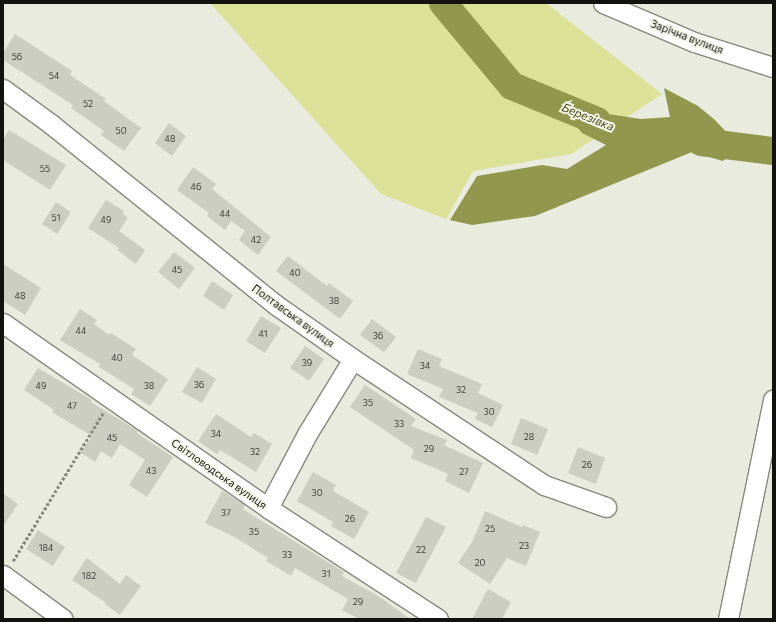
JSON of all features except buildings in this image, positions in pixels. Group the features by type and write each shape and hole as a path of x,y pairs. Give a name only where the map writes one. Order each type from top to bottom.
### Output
{"street":[{"name":"Зарічна вулиця","path":"603,3 694,42 773,68"},
{"name":"Полтавська вулиця","path":"3,89 51,124 276,305 352,359 544,485 606,507"},
{"name":"Світловодська вулиця","path":"3,323 268,508 438,619"},
{"path":"268,508 307,434 352,359"},
{"path":"728,619 773,400"},
{"path":"3,575 63,619"}],"path":[{"path":"3,575 112,399"}],"shaded area":[{"path":"210,3 546,3 662,94 571,154 473,171 446,219 381,194"}],"water":[{"path":"664,88 698,106 715,120 740,147 723,161 692,152 535,216 472,225 450,220 477,176 542,165 567,169 606,145 582,133 562,107 641,119 670,117"}],"waterway":[{"name":"Березівка","path":"443,3 512,86 597,121"},
{"name":"Березівка","path":"701,142 773,151"}]}
